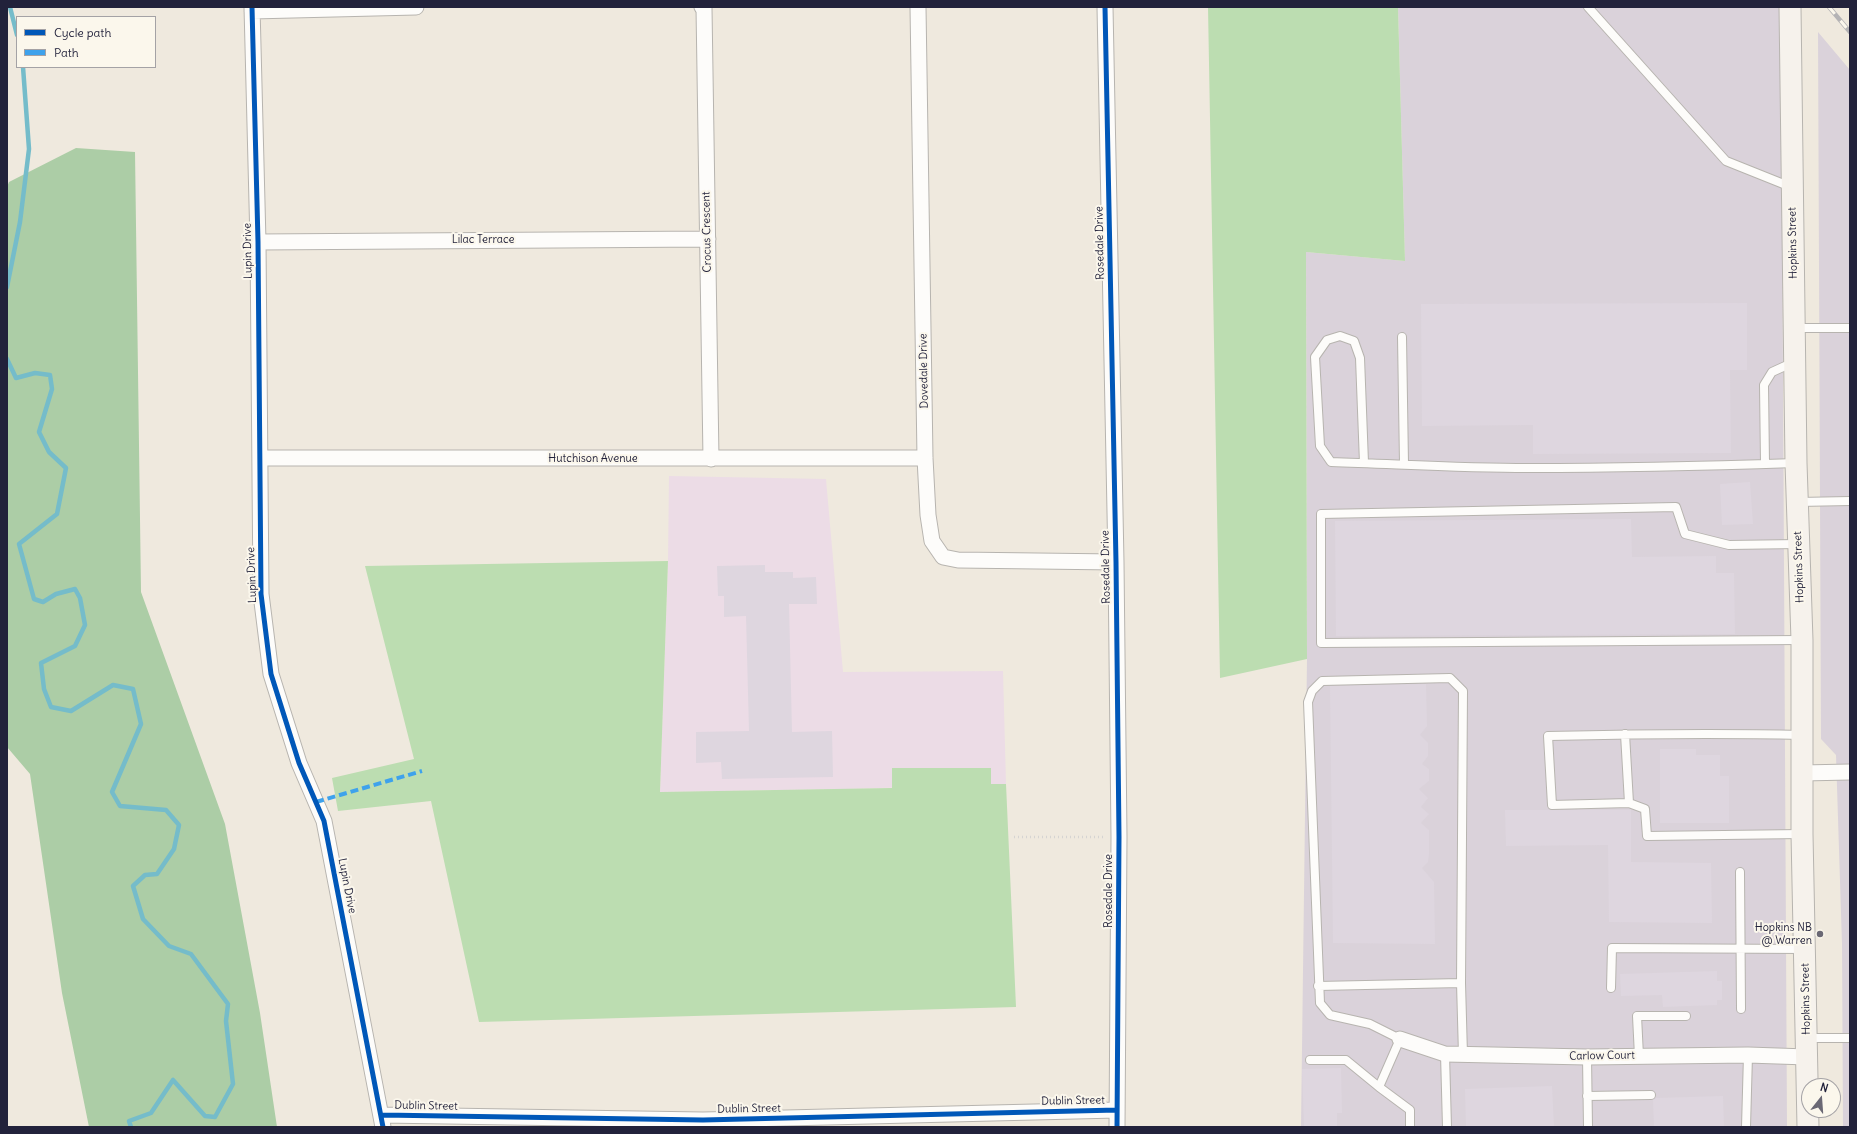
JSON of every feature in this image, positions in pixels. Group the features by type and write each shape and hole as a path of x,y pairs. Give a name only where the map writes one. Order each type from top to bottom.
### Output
{"main road":[{"name":"Hopkins Street","path":"1790,7 1796,463 1802,640 1802,834 1806,949 1808,1127"}],"street":[{"path":"252,9 416,7"},
{"name":"Crocus Crescent","path":"702,7 704,8 711,459"},
{"name":"Dovedale Drive","path":"918,7 925,458 928,515 932,541 943,557 958,560 1116,562"},
{"name":"Rosedale Drive","path":"1105,7 1116,562 1119,836 1117,1127"},
{"name":"Lupin Drive","path":"252,9 258,242 261,594 271,674 299,763 324,821 383,1121"},
{"name":"Lilac Terrace","path":"258,242 708,239"},
{"name":"Hutchison Avenue","path":"260,458 925,458"},
{"path":"1802,773 1850,772"},
{"name":"Carlow Court","path":"1400,1039 1445,1054 1463,1055 1587,1057 1748,1055 1807,1048"},
{"name":"Dublin Street","path":"383,1121 703,1120 1117,1110"}],"lane":[{"path":"1588,7 1726,161 1792,188"},
{"path":"1794,328 1850,328"},
{"path":"1364,463 1360,358 1354,341 1340,336 1327,340 1315,357 1320,446 1331,462 1526,468 1661,468 1796,463"},
{"path":"1402,338 1404,464"},
{"path":"1765,464 1764,385 1772,372 1795,362"},
{"path":"1797,502 1850,501"},
{"path":"1798,544 1729,545 1685,534 1676,507 1321,514 1321,644 1802,640"},
{"path":"1379,1087 1400,1039 1370,1024 1330,1015 1320,1003 1318,986 1308,702 1312,691 1322,681 1450,678 1463,691 1461,983 1463,1055"},
{"path":"1802,735 1700,733 1548,736 1552,805 1628,803 1645,809 1647,836 1802,834"},
{"path":"1625,734 1628,803"},
{"path":"1740,872 1741,1009"},
{"path":"1611,988 1612,948 1806,949"},
{"path":"1318,986 1461,983"},
{"path":"1639,1056 1637,1016 1686,1016"},
{"path":"1807,1048 1850,1038"},
{"path":"1445,1054 1447,1127"},
{"path":"1746,1127 1748,1055"},
{"path":"1587,1057 1588,1127"},
{"path":"1310,1060 1346,1060 1410,1110 1410,1127"},
{"path":"1587,1096 1651,1094"}],"path":[{"path":"1014,837 1119,836"}],"shaded area":[{"path":"1398,7 1781,7 1787,1127 1301,1127 1307,659 1306,252 1405,261"},
{"path":"1818,32 1850,70 1850,1127 1843,1127 1842,944 1836,755 1821,739"},
{"path":"669,476 826,479 843,672 1003,671 1006,784 847,789 660,792 668,561"}],"green space":[{"path":"1208,7 1398,7 1405,261 1306,252 1307,659 1220,678"},
{"path":"76,148 135,152 141,592 225,824 260,1013 277,1127 89,1127 62,993 30,774 7,747 7,187 9,182"},
{"path":"668,561 660,792 892,788 892,768 991,768 991,784 1006,784 1016,1007 479,1022 431,801 338,811 332,778 414,759 365,566"}],"building":[{"path":"1747,303 1747,370 1730,370 1731,453 1533,454 1533,425 1422,426 1421,304"},
{"path":"1750,482 1753,524 1722,525 1720,484"},
{"path":"1631,519 1632,557 1716,556 1716,573 1734,573 1735,634 1336,636 1335,521"},
{"path":"765,565 765,572 793,572 793,578 816,577 817,604 789,604 792,732 832,731 833,777 722,779 721,762 696,763 696,732 749,731 746,616 724,617 724,596 718,596 717,566"},
{"path":"1426,684 1427,726 1420,735 1428,743 1428,756 1422,764 1429,769 1429,781 1419,789 1428,798 1421,807 1429,814 1421,823 1429,830 1428,862 1422,868 1434,882 1435,944 1333,943 1330,686"},
{"path":"1660,749 1696,749 1696,755 1720,755 1720,776 1729,776 1729,823 1660,823"},
{"path":"1505,810 1631,810 1631,862 1711,863 1712,923 1609,922 1608,845 1506,846"},
{"path":"1717,971 1717,981 1722,981 1722,1000 1717,1000 1717,1005 1663,1007 1662,995 1621,996 1620,974"},
{"path":"1341,1068 1342,1113 1337,1113 1337,1127 1304,1127 1302,1069"},
{"path":"1552,1086 1554,1127 1466,1127 1465,1089"},
{"path":"1723,1096 1724,1127 1654,1127 1653,1100 1656,1098"}],"waterway":[{"path":"10,7 16,31"},
{"path":"7,287 20,222 29,149 23,68"},
{"path":"7,359 16,378 35,373 50,375 52,389 39,432 49,452 66,468 57,514 19,544 34,599 43,602 56,594 75,589 80,598 85,625 75,646 41,663 44,689 51,707 71,711 113,685 133,689 141,724 112,792 120,806 166,810 179,825 174,849 157,874 145,875 133,886 143,919 169,946 191,954 228,1004 226,1021 233,1084 215,1117 205,1116 173,1080 151,1113 129,1121 131,1127"}],"railway":[{"path":"1829,7 1850,32"}],"marked path":[{"path":"316,802 422,771"}],"cycle path":[{"path":"252,7 258,242 261,594 271,674 299,763 324,821 383,1127"},
{"path":"1105,7 1116,562 1119,837 1117,1127"},
{"path":"382,1115 703,1120 1117,1110"}],"place":[{"name":"Hopkins NB @ Warren","path":"1820,934"}]}
